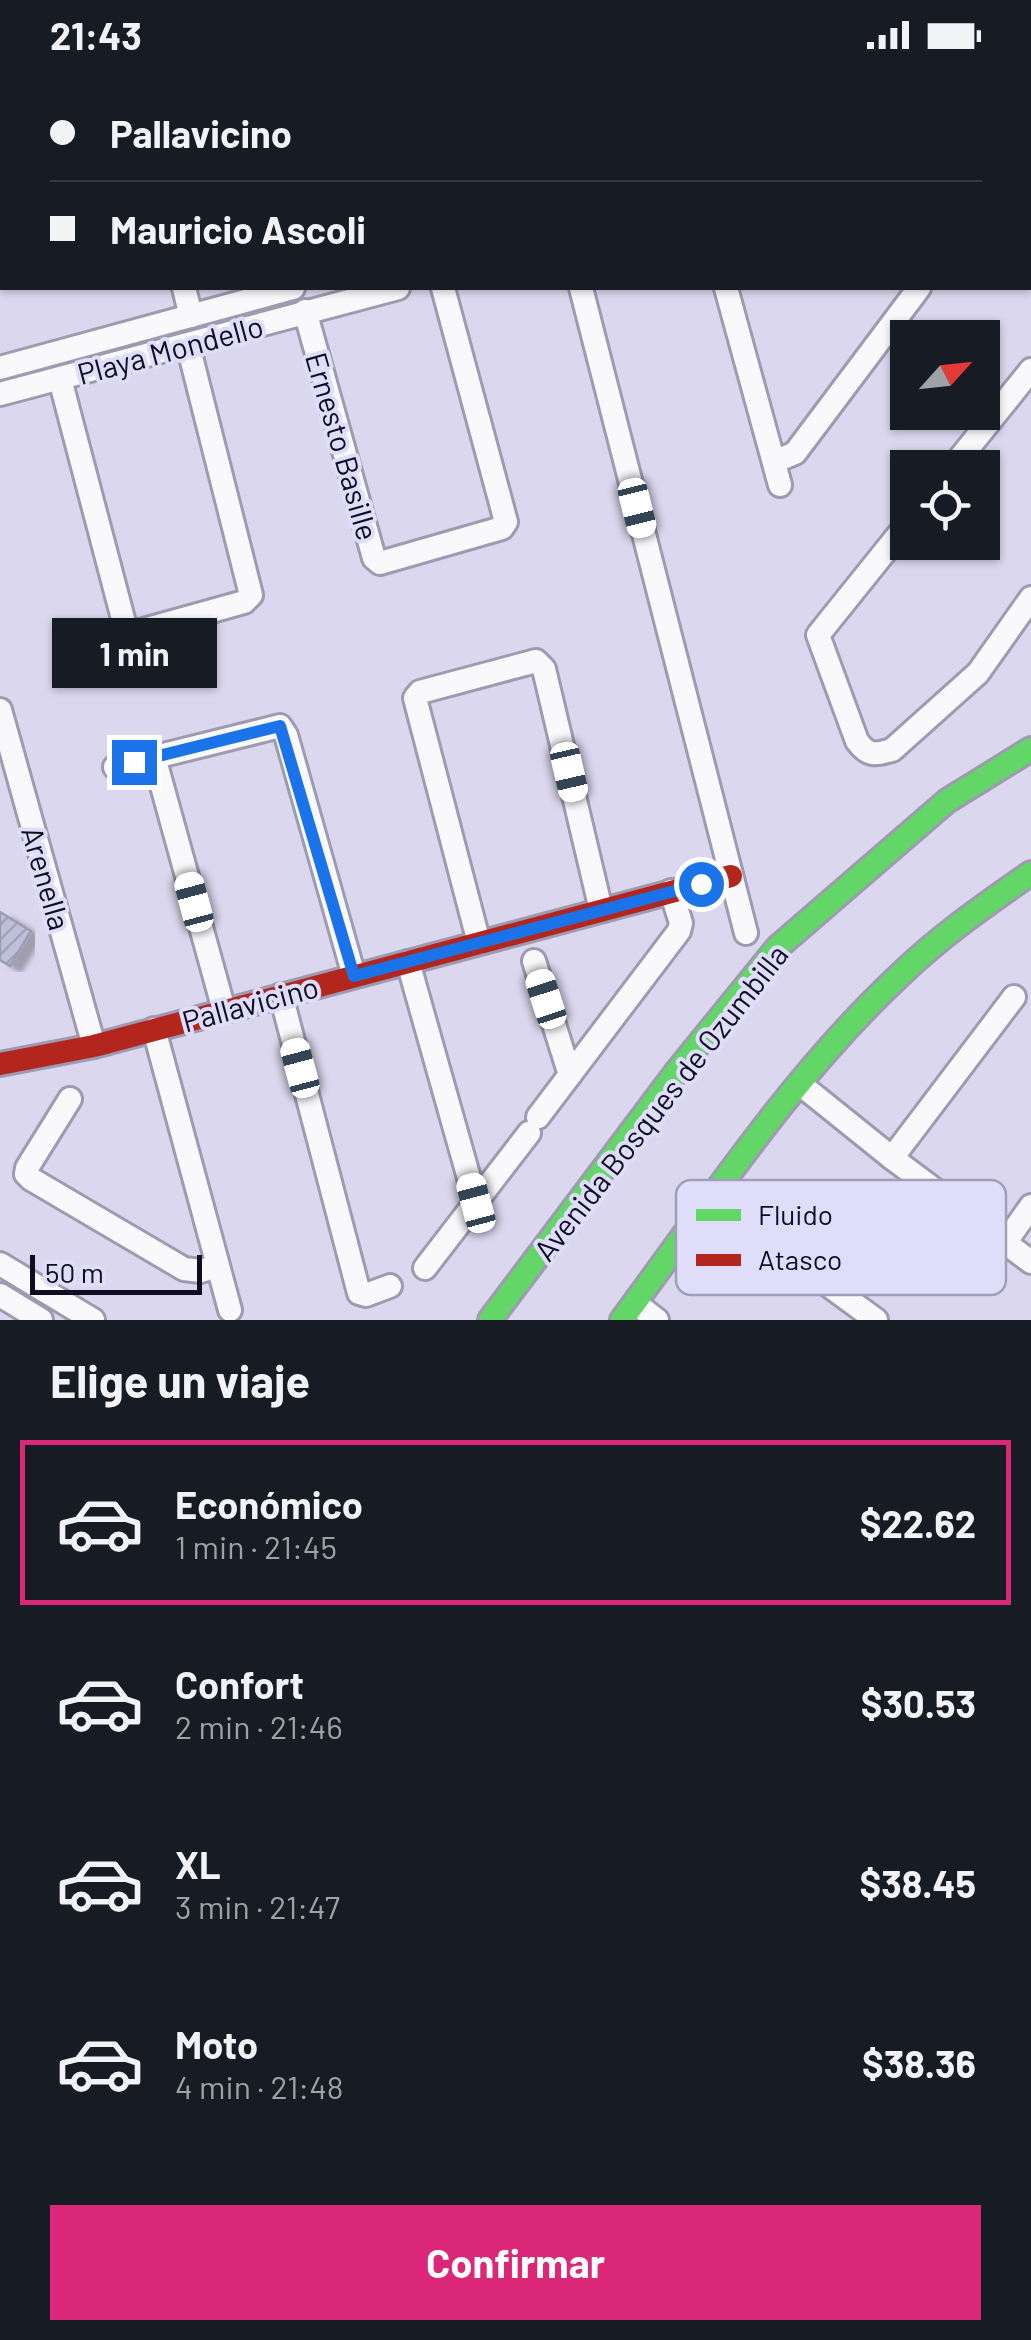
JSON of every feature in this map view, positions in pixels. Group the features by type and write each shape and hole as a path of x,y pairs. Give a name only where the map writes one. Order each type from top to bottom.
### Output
{"main road":[{"name":"Avenida Bosques de Ozumbilla","path":"490,1320 678,1070 778,947 948,801 1031,749"},
{"path":"727,1180 800,1084 885,989 976,912 1031,873"},
{"name":"Pallavicino","path":"0,1064 94,1046 731,876"},
{"path":"628,1312 676,1248"}],"street":[{"path":"185,290 192,316"},
{"name":"Playa Mondello","path":"0,368 287,290"},
{"name":"Playa Mondello","path":"0,394 390,290"},
{"name":"Ernesto Basille","path":"305,311 374,558 380,562 502,528 506,522 444,290"},
{"path":"582,290 746,933"},
{"path":"727,290 777,474 917,290"},
{"path":"94,644 244,602 251,596 188,344"},
{"path":"967,450 1031,370"},
{"path":"60,379 127,634"},
{"path":"890,545 818,635 856,741 866,753 892,750 978,673 1031,598"},
{"path":"480,943 414,698 420,692 536,661 544,669 602,910"},
{"name":"Arenella","path":"0,710 94,1046"},
{"path":"114,767 280,726 354,976"},
{"path":"154,758 224,1010"},
{"path":"425,1268 679,931 681,924 671,892"},
{"path":"534,961 570,1076"},
{"path":"408,962 476,1203"},
{"path":"280,995 359,1293 390,1286"},
{"path":"892,1158 1014,998"},
{"path":"154,1029 230,1310"},
{"path":"800,1084 921,1180"},
{"path":"70,1099 28,1168 31,1180 184,1269 201,1271 217,1266"},
{"path":"1006,1242 1031,1206"},
{"path":"1006,1244 1031,1262"},
{"path":"0,1264 93,1320"},
{"path":"0,1295 40,1320"},
{"path":"842,1295 876,1320"},
{"path":"628,1312 657,1320"}],"building":[{"path":"0,912 31,931 10,966 0,960"}],"traffic: fast":[{"path":"490,1320 678,1070 778,947 947,801 1031,749"},
{"path":"725,1180 787,1098 860,1015 930,948 1031,873"},
{"path":"622,1320 676,1247"}],"traffic: jam":[{"path":"0,1064 94,1046 731,876"}],"route":[{"path":"134,762 280,726 286,735 354,976 701,884"}]}
